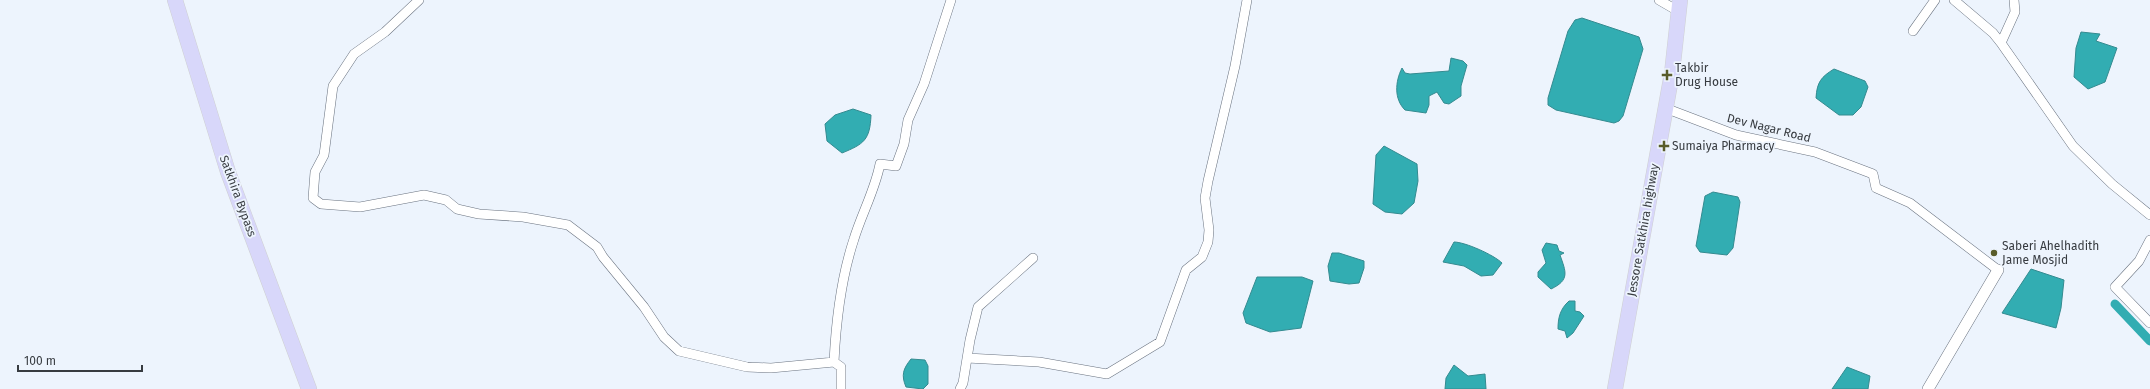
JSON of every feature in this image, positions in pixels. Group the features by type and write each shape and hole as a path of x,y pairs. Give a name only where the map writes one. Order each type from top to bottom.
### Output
{"highway":[{"name":"Satkhira Bypass","path":"175,0 228,172 309,389"},
{"name":"Jessore Satkhira highway","path":"1615,389 1672,73 1679,5"}],"street":[{"path":"419,0 385,32 354,54 333,86 324,155 315,172 313,198 321,204 360,207 424,195 446,200 457,209 479,214 523,217 568,225 597,247 607,263 644,307 664,337 679,351 747,368 772,368 834,362"},
{"path":"841,389 840,368 834,362 837,312 853,240 875,184 880,164 896,166 904,144 908,120 924,84 951,0"},
{"path":"967,358 1038,362 1107,374 1160,342 1186,270 1202,257 1208,242 1209,230 1205,198 1235,66 1247,0"},
{"path":"1659,0 1679,5"},
{"path":"1913,31 1935,0"},
{"path":"1954,0 1993,33 2073,146 2112,184 2150,215"},
{"path":"2001,43 2015,12 2014,0"},
{"name":"Dev Nagar Road","path":"1665,108 1736,135 1815,152 1873,174 1876,188 1910,203 1998,270"},
{"path":"2150,240 2138,261 2115,287 2150,323"},
{"path":"960,389 963,383 978,307 1033,258"},
{"path":"1928,389 1998,270"}],"water":[{"path":"1582,18 1639,37 1643,49 1623,116 1619,121 1614,123 1556,110 1548,105 1548,98 1568,31 1575,20"},
{"path":"2081,32 2100,34 2096,41 2117,48 2105,82 2088,89 2074,77 2076,48"},
{"path":"1451,58 1463,61 1467,65 1461,86 1461,96 1449,104 1444,103 1437,92 1429,96 1429,105 1426,113 1405,110 1401,106 1397,96 1398,79 1402,68 1405,73 1410,74 1449,71"},
{"path":"1834,69 1865,81 1868,87 1861,107 1853,115 1839,115 1816,98 1820,80"},
{"path":"853,109 871,115 869,130 867,136 861,144 842,153 827,141 825,124 835,115"},
{"path":"1384,146 1417,164 1418,181 1414,203 1402,214 1385,212 1373,204 1376,155"},
{"path":"1713,192 1738,197 1740,202 1733,248 1727,255 1700,252 1696,246 1705,196"},
{"path":"1454,242 1465,244 1493,256 1502,263 1493,275 1481,276 1464,266 1443,262"},
{"path":"1546,243 1557,245 1559,251 1564,253 1560,255 1565,271 1564,279 1557,286 1551,289 1538,277 1538,272 1546,263 1542,250"},
{"path":"1332,253 1339,253 1364,261 1364,268 1359,283 1349,284 1330,281 1328,266"},
{"path":"2031,269 2064,280 2061,308 2056,328 2002,313"},
{"path":"1257,277 1302,277 1313,281 1301,328 1270,332 1246,323 1243,313"},
{"path":"1569,301 1575,301 1575,311 1580,312 1584,316 1573,333 1567,338 1565,331 1558,329 1558,325 1562,310"},
{"path":"911,359 925,360 928,366 928,384 923,389 906,387 903,376 906,366"},
{"path":"1454,365 1468,376 1485,374 1486,389 1445,389 1446,378"},
{"path":"1847,367 1870,376 1868,389 1832,389"}],"waterway":[{"path":"2115,304 2150,341"}],"place":[{"name":"Takbir Drug House","path":"1667,75"},
{"name":"Sumaiya Pharmacy","path":"1664,146"},
{"name":"Saberi Ahelhadith Jame Mosjid","path":"1994,253"}]}
